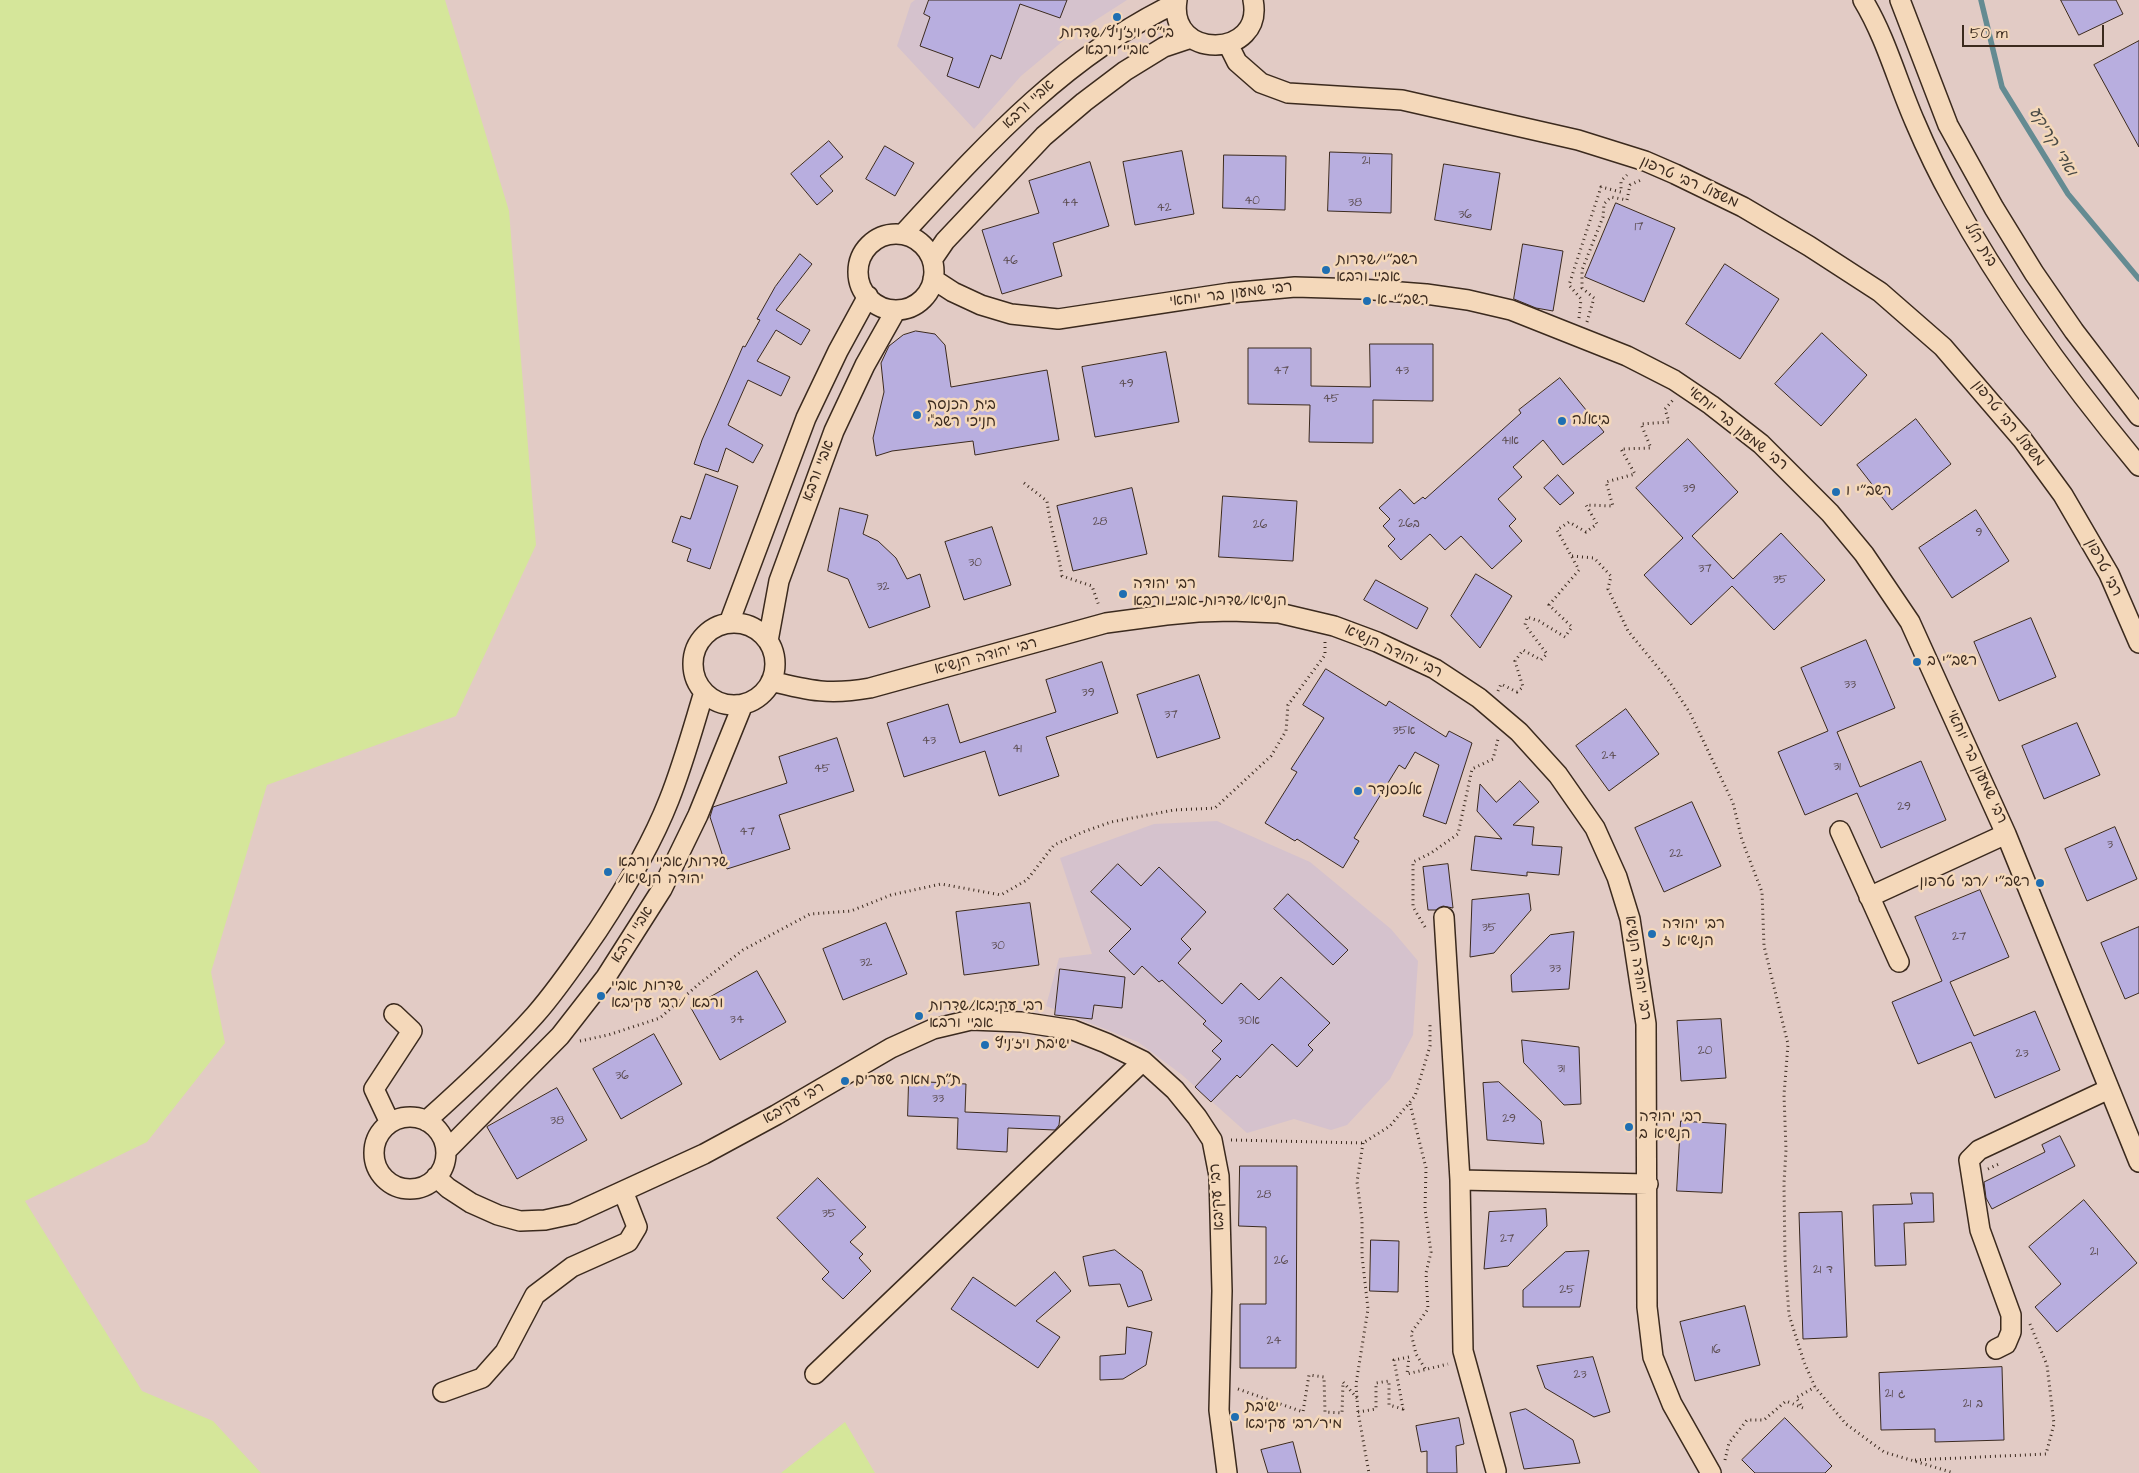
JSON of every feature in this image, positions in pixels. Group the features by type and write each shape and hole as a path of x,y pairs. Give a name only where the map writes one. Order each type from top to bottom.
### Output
{"street":[{"name":"בית הלל","path":"1864,0 1878,27 1915,122 1958,208 1998,276 2044,344 2086,401 2139,466"},
{"name":"בית הלל","path":"1900,0 1948,125 1994,208 2034,273 2074,332 2139,416"},
{"path":"1176,1 1177,16 1182,28 1191,38 1203,44 1215,46 1228,44 1239,38 1247,29 1257,2"},
{"name":"אביי ורבא","path":"903,234 1020,110 1034,98 1105,42 1176,1"},
{"path":"932,260 939,247 950,234 1044,136 1125,71 1164,47 1191,38"},
{"name":"משעול רבי טרפון","path":"1228,44 1237,62 1260,82 1288,93 1402,100 1578,140 1650,164 1743,207 1809,246 1880,292 1943,347 2022,439 2063,495"},
{"path":"896,233 909,235 921,242 932,260 935,274 930,291 921,302 909,308 896,310 875,304 860,286 858,269 861,256 865,248 879,237 896,233"},
{"name":"רבי שמעון בר יוחאי","path":"933,279 967,298 1003,312 1058,319 1229,293 1295,287 1361,289 1426,294 1468,300 1511,310 1578,336 1627,356 1685,387 1732,422 1778,461 1830,513 1867,557 1910,622 2006,834 2138,1159"},
{"name":"אביי ורבא","path":"729,623 806,418 838,351 868,296"},
{"name":"אביי ורבא","path":"768,641 779,581 834,431 865,366 896,310"},
{"name":"רבי טרפון","path":"2063,495 2109,574 2139,643"},
{"name":"רבי יהודה הנשיא","path":"771,681 809,691 841,693 870,688 1106,623 1166,615 1231,610 1279,612 1324,624 1377,642 1435,669 1519,732 1558,775 1595,828 1617,877 1630,919 1646,1024 1647,1307 1654,1357 1672,1404 1717,1471"},
{"path":"729,623 746,625 759,632 768,641 775,662 771,681 764,693 753,701 743,704 724,704 707,696 698,685 692,668 695,647 707,632 714,627 729,623"},
{"path":"426,1121 470,1083 535,1015 579,958 615,905 633,874 668,802 691,737 704,692"},
{"name":"אביי ורבא","path":"446,1151 560,1036 606,977 662,889 698,815 743,704"},
{"path":"1840,831 1899,962"},
{"path":"1870,897 2006,834"},
{"path":"1444,917 1460,1180 1463,1351 1496,1471"},
{"path":"390,1124 374,1089 412,1031 394,1014"},
{"name":"רבי עקיבא","path":"436,1177 448,1188 498,1216 520,1221 545,1220 573,1214 704,1154 776,1115 891,1048 933,1030 971,1020 1021,1022 1073,1030 1106,1043 1142,1061 1175,1090 1197,1117 1212,1140 1219,1176 1222,1291 1219,1410 1226,1473"},
{"path":"815,1374 1142,1061"},
{"path":"1996,1349 2006,1344 2011,1332 2011,1315 1980,1230 1969,1160 1979,1150 2109,1089"},
{"path":"413,1117 426,1121 436,1128 444,1142 446,1151 443,1168 436,1177 422,1187 404,1189 392,1184 382,1176 375,1158 374,1148 378,1137 390,1124 400,1119 413,1117"},
{"path":"1460,1180 1648,1184"},
{"path":"444,1392 482,1378 505,1352 535,1295 572,1267 628,1242 637,1227 623,1191"}],"path":[{"path":"1578,336 1581,300 1569,285 1601,187 1621,192 1621,181 1629,174 1650,164"},
{"path":"1578,336 1594,298 1582,288 1582,270 1603,217 1604,204 1611,197 1627,200 1630,185 1642,180 1650,164"},
{"path":"1444,917 1428,932 1413,908 1413,862 1431,853 1458,834 1472,769 1493,759 1496,713 1501,684 1517,692 1523,687 1516,661 1523,650 1542,660 1546,654 1525,625 1527,617 1539,621 1565,636 1572,627 1549,605 1579,570 1557,530 1569,522 1586,532 1597,524 1586,505 1613,506 1606,482 1635,474 1621,449 1651,448 1641,424 1669,422 1665,409 1685,387"},
{"path":"1024,483 1047,501 1050,525 1057,544 1062,576 1092,586 1106,623"},
{"path":"1572,556 1594,558 1611,576 1608,589 1628,631 1669,681 1690,713 1733,803 1742,840 1762,892 1764,946 1788,1044 1784,1095 1786,1150 1784,1183 1785,1260 1789,1315 1804,1362 1815,1387 1846,1424 1884,1452 1954,1473"},
{"path":"560,1036 573,1042 608,1036 660,1018 699,984 743,950 810,914 851,911 891,894 941,884 1001,895 1027,880 1054,845 1083,832 1111,822 1174,810 1215,808 1271,756 1286,731 1288,705 1325,655 1324,624"},
{"path":"1212,1140 1363,1143 1390,1126 1415,1096 1430,1046 1430,1020"},
{"path":"1409,1103 1426,1168 1425,1209 1431,1252 1426,1273 1428,1309 1411,1333 1416,1354 1426,1370"},
{"path":"1363,1143 1357,1182 1362,1219 1362,1256 1368,1309 1356,1384 1358,1412 1369,1473"},
{"path":"1358,1412 1376,1409 1376,1383 1389,1381 1389,1405 1403,1409 1394,1360 1409,1357 1407,1374 1445,1364 1466,1365"},
{"path":"1219,1383 1270,1399 1303,1412 1309,1375 1324,1377 1324,1412 1342,1413 1343,1382 1357,1399"},
{"path":"1717,1471 1728,1443 1747,1420 1764,1420 1786,1401 1803,1408 1796,1398 1815,1387"}],"shaded area":[{"path":"915,0 1127,0 1063,41 1021,76 974,129 897,46 911,3"},
{"path":"1217,821 1310,862 1391,929 1418,961 1413,1035 1390,1079 1347,1125 1331,1130 1294,1119 1247,1133 1181,1074 1138,1042 1046,1006 1059,958 1092,954 1060,858 1154,824"}],"green space":[{"path":"0,0 445,0 509,211 536,545 456,716 267,785 211,972 225,1043 147,1142 25,1201 142,1391 213,1421 261,1473 0,1473"},
{"path":"845,1422 875,1473 781,1473"}],"building":[{"path":"929,0 1067,0 1060,18 1020,4 1001,59 991,55 979,88 947,76 953,58 920,46 930,17 924,14"},
{"path":"2061,0 2116,0 2123,14 2079,35"},
{"path":"2139,41 2139,147 2094,65"},
{"path":"829,141 843,157 820,176 833,191 817,205 791,174"},
{"path":"885,146 914,163 895,196 866,179"},
{"path":"1182,151 1194,214 1135,225 1123,162"},
{"path":"1330,152 1392,154 1391,213 1328,211"},
{"path":"1224,155 1286,156 1285,210 1223,208"},
{"path":"1090,162 1109,226 1053,243 1062,276 1002,294 982,230 1039,213 1029,181"},
{"path":"1444,164 1500,173 1491,230 1435,220"},
{"path":"1616,203 1675,228 1644,302 1585,277"},
{"path":"1523,244 1563,251 1553,311 1536,308 1514,299"},
{"path":"800,254 812,264 776,310 810,330 801,345 776,330 757,361 790,377 781,396 748,380 728,425 763,445 753,463 726,448 718,472 694,464 702,440 743,346 745,347 760,320 757,319 775,287"},
{"path":"1725,264 1779,299 1740,359 1686,324"},
{"path":"916,331 935,334 945,345 951,387 1047,370 1059,440 975,455 973,441 892,451 876,456 873,438 884,392 881,363 889,346 903,335"},
{"path":"1822,333 1867,375 1821,426 1775,384"},
{"path":"1370,344 1433,344 1433,401 1373,400 1373,443 1309,442 1310,405 1248,404 1248,348 1311,348 1311,386 1370,387"},
{"path":"1166,352 1179,422 1095,437 1082,367"},
{"path":"1560,378 1604,432 1563,465 1543,440 1513,467 1522,477 1498,499 1516,519 1509,526 1522,541 1492,569 1461,536 1445,550 1430,534 1401,560 1388,546 1395,539 1383,526 1390,519 1379,508 1400,489 1414,504 1423,497 1425,499 1521,413 1519,410"},
{"path":"1916,419 1951,464 1892,510 1857,465"},
{"path":"1688,439 1738,492 1692,536 1733,579 1781,533 1825,580 1774,630 1732,586 1691,625 1644,575 1683,538 1636,488"},
{"path":"706,474 738,486 710,569 687,561 691,549 672,542 681,516 690,519"},
{"path":"1558,475 1574,493 1560,505 1544,488"},
{"path":"1132,488 1147,554 1073,571 1057,506"},
{"path":"1223,496 1297,501 1293,561 1219,557"},
{"path":"840,508 868,515 863,534 878,541 896,558 907,579 920,574 930,607 869,628 848,579 828,571"},
{"path":"1976,510 2009,561 1952,598 1919,548"},
{"path":"992,527 1011,585 964,600 945,542"},
{"path":"1476,574 1512,596 1480,648 1451,616"},
{"path":"1376,580 1428,608 1417,629 1364,600"},
{"path":"2031,618 2056,677 1999,701 1974,642"},
{"path":"1866,640 1895,708 1837,732 1860,787 1921,761 1946,820 1881,848 1857,793 1805,815 1778,752 1828,731 1801,668"},
{"path":"1102,662 1118,713 1046,737 1059,776 999,796 985,751 904,777 887,723 948,704 960,743 1056,712 1046,680"},
{"path":"1326,669 1386,706 1389,701 1446,737 1449,731 1472,743 1446,824 1423,816 1439,765 1415,752 1405,769 1399,765 1354,838 1359,841 1343,868 1297,839 1295,841 1265,823 1297,772 1291,769 1324,718 1303,705"},
{"path":"1199,675 1220,738 1157,758 1137,695"},
{"path":"1626,709 1659,754 1609,791 1576,746"},
{"path":"2077,723 2100,775 2044,799 2022,746"},
{"path":"837,738 854,791 779,815 790,849 727,869 710,817 713,807 787,783 779,757"},
{"path":"1520,781 1539,802 1513,825 1534,827 1532,845 1562,847 1559,875 1527,872 1527,876 1471,870 1475,836 1502,839 1477,811 1480,784 1496,802"},
{"path":"1692,802 1721,866 1664,892 1635,828"},
{"path":"2115,827 2137,879 2087,901 2065,849"},
{"path":"1118,864 1141,886 1159,867 1206,912 1181,939 1191,949 1178,963 1222,1004 1241,983 1259,1000 1281,977 1330,1023 1308,1045 1313,1050 1297,1067 1272,1044 1240,1078 1237,1075 1211,1102 1195,1087 1221,1059 1212,1051 1222,1041 1203,1024 1206,1021 1162,980 1159,982 1142,966 1134,975 1109,951 1131,929 1091,892"},
{"path":"1448,864 1453,908 1443,906 1436,910 1428,910 1423,867"},
{"path":"1980,890 2009,957 1950,982 1974,1036 2035,1011 2060,1070 1995,1098 1971,1042 1918,1064 1892,1002 1942,981 1915,917"},
{"path":"1288,894 1348,950 1333,965 1274,909"},
{"path":"1529,894 1531,910 1494,953 1470,957 1472,900"},
{"path":"1030,903 1039,965 964,975 956,912"},
{"path":"886,923 907,974 843,1000 823,949"},
{"path":"2139,927 2139,993 2125,999 2101,943"},
{"path":"1574,932 1569,989 1512,992 1511,975 1550,935"},
{"path":"1060,969 1125,977 1122,1008 1094,1005 1092,1019 1055,1015"},
{"path":"757,971 786,1022 720,1060 691,1008"},
{"path":"1721,1019 1726,1078 1681,1081 1677,1021"},
{"path":"654,1034 682,1084 621,1119 593,1069"},
{"path":"1522,1040 1579,1047 1581,1104 1564,1105 1524,1063"},
{"path":"909,1081 966,1084 965,1112 1060,1116 1059,1125 1055,1130 1008,1128 1007,1152 957,1149 958,1118 908,1116"},
{"path":"1499,1082 1541,1121 1544,1144 1487,1140 1483,1083"},
{"path":"557,1088 587,1140 517,1179 487,1127"},
{"path":"1681,1121 1726,1124 1722,1193 1677,1191"},
{"path":"2060,1136 2075,1166 1992,1209 1986,1198 1984,1182 2045,1152 2042,1145"},
{"path":"1240,1166 1297,1166 1296,1368 1240,1368 1240,1304 1266,1304 1266,1227 1239,1226"},
{"path":"818,1178 866,1227 850,1242 863,1254 859,1258 871,1271 843,1299 822,1279 829,1272 777,1218"},
{"path":"1911,1193 1933,1193 1934,1222 1904,1223 1906,1265 1875,1266 1873,1205 1912,1204"},
{"path":"2084,1200 2137,1263 2057,1332 2035,1307 2061,1284 2029,1247"},
{"path":"1546,1209 1547,1226 1508,1266 1484,1269 1489,1212"},
{"path":"1842,1212 1847,1337 1803,1339 1799,1213"},
{"path":"1371,1240 1399,1241 1398,1292 1370,1291"},
{"path":"1115,1250 1142,1271 1152,1300 1128,1307 1120,1284 1089,1286 1083,1257"},
{"path":"1589,1251 1580,1307 1523,1307 1523,1290 1565,1252"},
{"path":"1055,1272 1071,1291 1036,1321 1060,1337 1038,1368 951,1309 973,1277 1015,1306"},
{"path":"1745,1306 1760,1365 1695,1381 1680,1322"},
{"path":"1127,1327 1152,1332 1146,1365 1123,1379 1100,1380 1100,1356 1125,1354"},
{"path":"1593,1357 1610,1412 1594,1417 1545,1388 1537,1366"},
{"path":"2002,1367 2004,1440 1935,1442 1935,1429 1881,1430 1879,1373"},
{"path":"1526,1409 1573,1440 1580,1463 1524,1469 1510,1413"},
{"path":"1459,1418 1464,1444 1456,1446 1457,1473 1427,1473 1427,1451 1421,1452 1416,1426"},
{"path":"1785,1418 1832,1466 1825,1473 1755,1473 1742,1460"},
{"path":"1293,1442 1301,1473 1268,1473 1261,1450"}],"waterway":[{"name":"ואדי קריקע","path":"1981,0 2002,87 2068,194 2139,279"}],"place":[{"name":"בי״ס ויז׳ניץ/שדרות אביי ורבא","path":"1117,17"},
{"name":"רשב״י/שדרות אביי ורבא","path":"1326,270"},
{"name":"רשב״י א","path":"1367,301"},
{"name":"בית הכנסת חניכי רשב\"י","path":"917,415"},
{"name":"ביאלה","path":"1562,421"},
{"name":"רשב״י ו","path":"1836,492"},
{"name":"רבי יהודה הנשיא/שדרות אביי ורבא","path":"1123,594"},
{"name":"רשב״י ב","path":"1917,662"},
{"name":"אלכסנדר","path":"1358,791"},
{"name":"שדרות אביי ורבא /יהודה הנשיא","path":"608,872"},
{"name":"רשב״י /רבי טרפון","path":"2040,883"},
{"name":"רבי יהודה הנשיא ז","path":"1652,934"},
{"name":"שדרות אביי ורבא /רבי עקיבא","path":"601,996"},
{"name":"רבי עקיבא/שדרות אביי ורבא","path":"919,1016"},
{"name":"ישיבת ויז'ניץ","path":"985,1045"},
{"name":"ת״ת מאה שערים","path":"845,1081"},
{"name":"רבי יהודה הנשיא ב","path":"1629,1127"},
{"name":"ישיבת מיר/רבי עקיבא","path":"1235,1417"}]}
